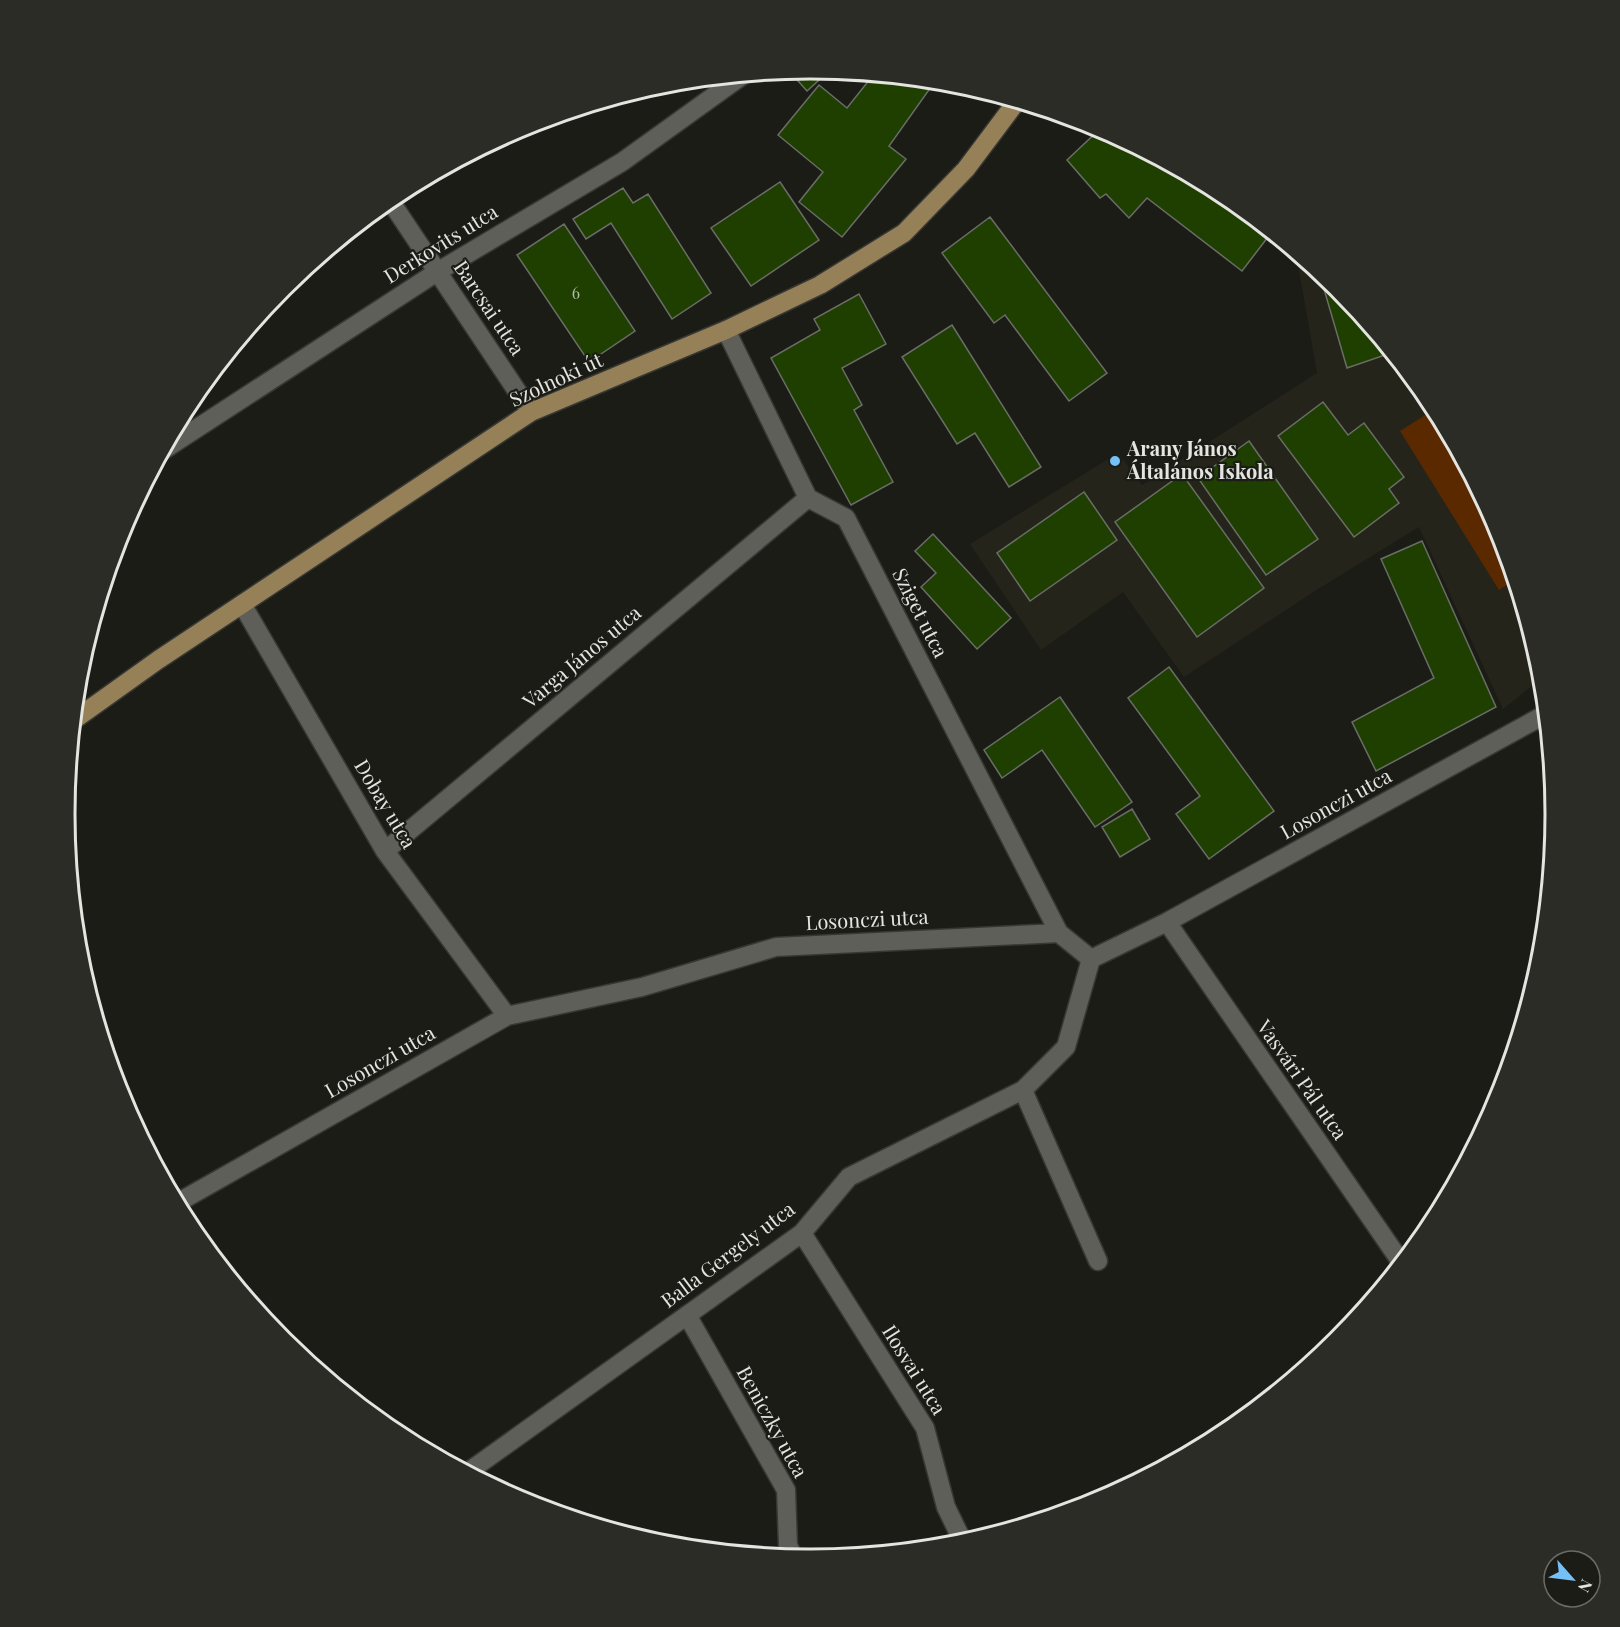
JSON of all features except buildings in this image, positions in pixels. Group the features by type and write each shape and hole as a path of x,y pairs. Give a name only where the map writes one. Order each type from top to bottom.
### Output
{"main road":[{"name":"Szolnoki út","path":"82,715 242,604 531,412 726,330 820,285 904,233 966,169 1008,106"}],"street":[{"name":"Derkovits utca","path":"175,442 437,272 622,162 732,83"},
{"name":"Barcsai utca","path":"395,207 531,412"},
{"path":"726,330 808,498"},
{"name":"Varga János utca","path":"385,851 808,498"},
{"name":"Sziget utca","path":"808,498 846,518 1059,933"},
{"name":"Dobay utca","path":"242,604 385,851 507,1016"},
{"name":"Losonczi utca","path":"1091,959 1167,922 1539,718"},
{"name":"Vasvári Pál utca","path":"1167,922 1396,1256"},
{"path":"1059,933 1091,959"},
{"name":"Losonczi utca","path":"184,1199 507,1016 642,987 776,947 1059,933"},
{"name":"Balla Gergely utca","path":"474,1467 802,1233 849,1177 1023,1090 1066,1047 1091,959"},
{"path":"1023,1090 1098,1261"},
{"name":"Ilosvai utca","path":"802,1233 925,1428 946,1508 958,1533"},
{"name":"Beniczky utca","path":"687,1315 786,1490 790,1548"}],"shaded area":[{"path":"1298,264 1363,329 1421,405 1447,446 1489,532 1506,577 1520,623 1533,685 1503,709 1419,527 1315,591 1184,677 1123,592 1041,650 970,544 1118,453 1142,485 1317,373"},
{"path":"1427,414 1469,488 1489,532 1508,584 1499,590 1400,431"}],"place":[{"name":"Arany János Általános Iskola","path":"1115,461"}]}
